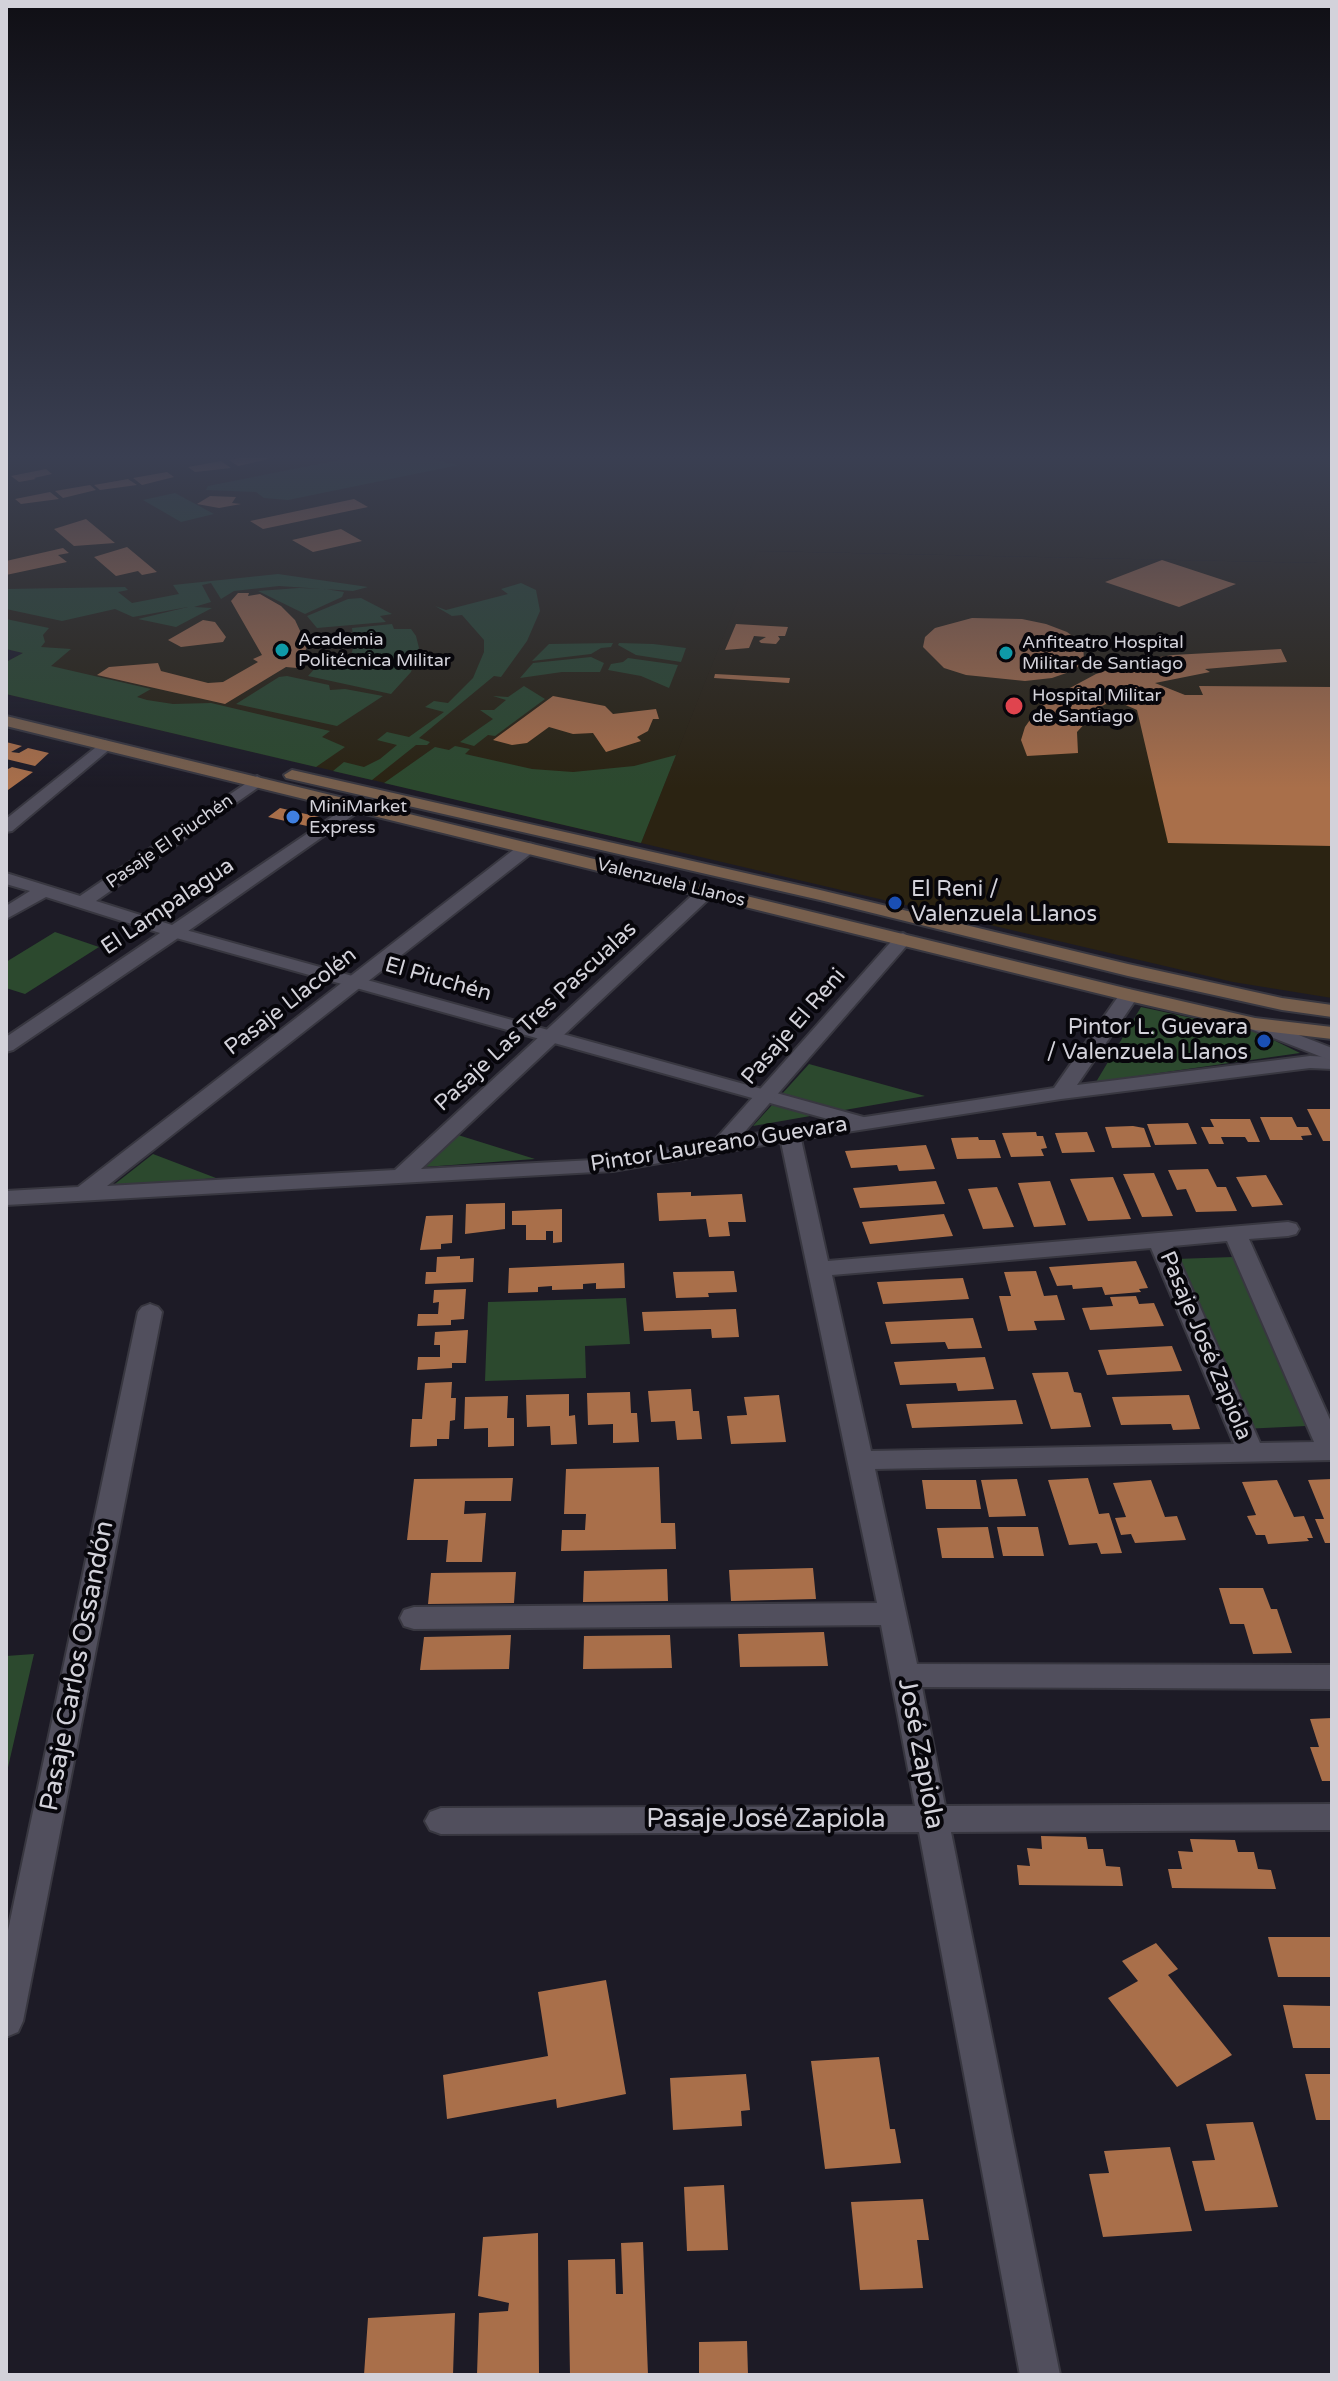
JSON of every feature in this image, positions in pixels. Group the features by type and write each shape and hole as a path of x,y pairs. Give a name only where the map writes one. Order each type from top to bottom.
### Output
{"main road":[{"name":"Valenzuela Llanos","path":"6,706 1282,1004 1332,1011"},
{"name":"Valenzuela Llanos","path":"6,721 1255,1024"},
{"path":"1255,1024 1332,1033"}],"street":[{"path":"6,827 105,745"},
{"name":"Pasaje El Piuchén","path":"83,902 257,781"},
{"name":"El Lampalagua","path":"6,1046 357,807"},
{"name":"Pasaje Llacolén","path":"83,1194 527,848"},
{"name":"El Piuchén","path":"6,878 175,932 860,1122"},
{"path":"6,914 44,890"},
{"name":"Pasaje Las Tres Pascualas","path":"399,1178 706,892"},
{"name":"Pasaje El Reni","path":"721,1146 903,939"},
{"path":"1061,1093 1129,995"},
{"name":"Valenzuela Llanos","path":"1255,1024 1332,1055"},
{"name":"Pintor Laureano Guevara","path":"6,1198 613,1165 860,1122 1061,1093 1310,1062 1332,1063"},
{"name":"José Zapiola","path":"790,1136 893,1614 1040,2375"},
{"name":"Pasaje José Zapiola","path":"821,1269 1288,1229"},
{"name":"Pasaje José Zapiola","path":"861,1460 1331,1451 1235,1233"},
{"name":"Pasaje José Zapiola","path":"1159,1240 1251,1453"},
{"name":"Pasaje Carlos Ossandón","path":"6,2021 150,1312"},
{"path":"414,1618 893,1614"},
{"path":"905,1675 1332,1677"},
{"name":"Pasaje José Zapiola","path":"441,1821 1332,1817"}],"shaded area":[{"path":"6,566 752,566 641,843 6,694 6,662 23,653 6,649"},
{"name":"Hospital Militar de Santiago","path":"751,566 1332,566 1332,998 1233,982 641,843"}],"green space":[{"path":"278,574 368,587 353,591 279,586 234,591 221,599 211,583 202,585 211,602 194,607 212,608 176,627 138,619 188,607 133,617 115,609 62,621 6,609 6,589 125,587 128,590 118,592 132,603 179,594 173,585"},
{"path":"521,583 536,590 540,611 527,641 501,677 494,676 419,738 430,742 427,745 416,745 372,780 333,771 344,762 364,767 380,759 397,745 377,740 387,732 409,737 444,712 425,707 434,701 448,703 473,678 484,652 484,640 462,615 452,616 435,606 446,610 508,594 501,589"},
{"path":"299,588 344,592 342,597 305,614 258,591"},
{"path":"361,598 392,614 380,616 386,622 317,628 307,616 348,599"},
{"path":"6,619 49,628 43,635 45,642 41,647 71,649 51,666 151,689 137,697 147,700 173,704 211,703 330,731 322,737 345,747 316,767 6,694 6,662 23,653 6,649"},
{"path":"392,624 394,629 411,629 419,648 411,672 391,694 308,676 328,654 351,655 354,645 352,628"},
{"path":"613,643 611,647 591,654 532,661 549,644"},
{"path":"619,643 686,648 681,662 636,655"},
{"path":"591,657 604,663 600,672 562,672 520,678 533,663"},
{"path":"628,658 678,665 669,688 641,676 608,670 611,664"},
{"path":"279,677 329,685 330,690 345,689 383,696 337,726 236,704"},
{"path":"524,686 545,699 495,736 488,735 474,746 460,742 493,719 480,710 494,710 506,700 493,696 508,697"},
{"path":"455,746 470,749 465,754 532,769 573,772 634,766 676,755 641,843 384,783 435,747 449,750"},
{"path":"55,932 99,947 25,994 6,988 6,962"},
{"path":"1141,1007 1257,1032 1300,1053 1096,1082"},
{"path":"809,1064 925,1096 753,1126"},
{"path":"458,1135 535,1159 424,1167"},
{"path":"153,1154 216,1178 111,1187"},
{"path":"1233,1257 1306,1426 1243,1429 1176,1259"},
{"path":"626,1298 630,1344 585,1346 586,1378 485,1381 488,1302"},
{"path":"34,1654 6,1776 6,1656"}],"building":[{"path":"6,566 48,566 6,575"},
{"path":"105,566 150,566 157,572 142,575 138,571 116,576"},
{"path":"1146,566 1181,566 1236,584 1179,607 1105,582"},
{"name":"Academia Politécnica Militar","path":"238,593 249,593 248,596 260,594 281,606 295,620 302,635 302,646 308,645 297,668 286,667 225,704 97,675 109,667 158,663 161,671 208,683 223,682 258,662 253,659 262,655 231,601"},
{"name":"Anfiteatro Hospital Militar de Santiago","path":"972,618 1022,619 1046,624 1067,632 1083,644 1084,660 1075,670 1052,678 1025,681 966,675 944,668 923,647 925,637 935,628"},
{"path":"203,620 215,622 226,637 223,642 181,647 168,640"},
{"path":"736,624 788,627 785,636 778,636 780,639 776,644 761,643 759,641 766,637 754,636 749,648 725,650"},
{"name":"Hospital Militar de Santiago","path":"1281,649 1287,662 1205,669 1210,672 1155,683 1185,695 1203,695 1199,686 1332,687 1332,846 1168,843 1137,710 1114,700 1100,707 1077,732 1078,753 1027,756 1021,740 1025,727 1042,703 1096,674 1135,661 1173,655"},
{"path":"715,674 790,678 789,683 714,678"},
{"path":"553,696 605,706 613,714 656,709 659,719 653,719 648,731 637,737 641,741 606,752 593,733 573,734 549,727 527,743 512,745 493,740"},
{"path":"6,742 22,746 11,752 19,753 28,748 49,753 35,766 6,759"},
{"path":"12,767 33,772 8,790 6,770"},
{"name":"MiniMarket Express","path":"280,808 319,817 307,826 268,817"},
{"path":"1307,1109 1332,1109 1332,1141 1323,1141"},
{"path":"1260,1117 1292,1117 1297,1127 1308,1127 1312,1135 1301,1136 1303,1140 1270,1140"},
{"path":"1210,1119 1250,1119 1260,1142 1248,1142 1245,1137 1221,1137 1224,1144 1209,1144 1201,1127 1214,1127"},
{"path":"1188,1123 1197,1144 1155,1145 1147,1124"},
{"path":"1105,1127 1144,1128 1151,1147 1112,1148"},
{"path":"1036,1132 1037,1136 1043,1136 1047,1148 1041,1149 1044,1156 1011,1157 1002,1133"},
{"path":"1087,1132 1095,1152 1062,1153 1055,1133"},
{"path":"978,1137 979,1140 995,1140 1001,1158 957,1159 951,1138"},
{"path":"926,1145 935,1169 899,1171 897,1165 851,1168 845,1151"},
{"path":"1208,1169 1217,1187 1226,1187 1237,1211 1196,1212 1186,1189 1177,1190 1168,1170"},
{"path":"1154,1173 1173,1216 1142,1217 1123,1174"},
{"path":"1266,1175 1283,1205 1252,1207 1236,1177"},
{"path":"1113,1177 1131,1219 1088,1221 1070,1179"},
{"path":"936,1181 945,1204 860,1208 853,1188"},
{"path":"1050,1181 1066,1225 1034,1227 1018,1183"},
{"path":"997,1187 1014,1227 983,1229 968,1189"},
{"path":"691,1192 691,1196 742,1194 746,1222 728,1222 730,1236 709,1237 706,1219 659,1221 657,1193"},
{"path":"505,1203 505,1229 465,1234 466,1204"},
{"path":"562,1209 562,1242 553,1243 553,1231 546,1231 546,1240 526,1240 526,1225 512,1225 512,1211"},
{"path":"944,1214 953,1236 870,1244 862,1222"},
{"path":"453,1215 452,1243 441,1244 441,1249 420,1250 426,1216"},
{"path":"460,1256 460,1259 474,1258 473,1282 425,1284 426,1272 436,1272 437,1257"},
{"path":"1136,1261 1148,1288 1139,1289 1141,1292 1105,1295 1102,1287 1073,1289 1072,1285 1057,1286 1049,1267"},
{"path":"624,1263 625,1288 596,1289 596,1283 583,1284 583,1289 552,1290 552,1286 538,1287 538,1292 508,1293 509,1268"},
{"path":"734,1271 737,1292 676,1298 673,1272"},
{"path":"1036,1271 1044,1296 1057,1295 1065,1320 1034,1321 1037,1330 1008,1331 999,1296 1011,1296 1004,1272"},
{"path":"963,1278 969,1299 883,1304 877,1282"},
{"path":"466,1289 464,1319 451,1320 451,1325 417,1326 418,1314 438,1314 439,1302 433,1303 434,1290"},
{"path":"1136,1296 1139,1304 1154,1303 1164,1326 1090,1330 1082,1308 1113,1306 1110,1297"},
{"path":"736,1309 739,1337 712,1338 711,1329 644,1331 642,1312"},
{"path":"973,1318 982,1348 948,1349 945,1342 891,1344 885,1322"},
{"path":"468,1330 466,1363 452,1363 452,1368 417,1370 418,1357 440,1357 440,1345 434,1345 435,1332"},
{"path":"1172,1346 1182,1371 1107,1375 1098,1350"},
{"path":"985,1357 994,1389 958,1391 956,1383 900,1385 894,1362"},
{"path":"1068,1372 1074,1392 1081,1393 1091,1427 1051,1429 1032,1373"},
{"path":"452,1382 451,1398 456,1398 455,1420 450,1421 449,1439 437,1439 437,1446 410,1447 412,1419 422,1419 425,1383"},
{"path":"691,1389 693,1411 699,1411 702,1439 677,1440 675,1421 651,1422 648,1391"},
{"path":"630,1392 631,1413 637,1413 639,1442 613,1443 613,1424 588,1425 587,1393"},
{"path":"569,1394 569,1416 575,1415 577,1444 551,1445 550,1426 527,1427 526,1395"},
{"path":"779,1395 786,1442 731,1444 727,1416 747,1415 744,1397"},
{"path":"1189,1395 1200,1429 1173,1430 1171,1424 1121,1425 1112,1397"},
{"path":"508,1396 507,1418 514,1418 514,1446 488,1447 488,1428 464,1429 465,1397"},
{"path":"1016,1400 1023,1424 912,1428 906,1404"},
{"path":"659,1467 661,1523 675,1523 676,1549 561,1551 562,1530 585,1530 586,1514 564,1514 566,1469"},
{"path":"513,1478 511,1501 465,1501 464,1514 486,1513 482,1562 446,1562 448,1540 407,1540 414,1479"},
{"path":"1088,1478 1099,1514 1109,1513 1122,1553 1101,1554 1097,1543 1069,1545 1048,1480"},
{"path":"1017,1479 1026,1516 989,1517 981,1480"},
{"path":"1332,1479 1332,1543 1325,1543 1315,1519 1324,1519 1308,1480"},
{"path":"922,1480 976,1480 981,1509 926,1509"},
{"path":"1151,1480 1165,1517 1177,1516 1186,1540 1135,1543 1131,1534 1121,1535 1115,1518 1126,1517 1113,1483"},
{"path":"1277,1480 1294,1517 1304,1516 1313,1538 1307,1538 1309,1541 1268,1544 1265,1535 1256,1535 1247,1516 1256,1515 1242,1482"},
{"path":"988,1527 994,1558 942,1558 937,1528"},
{"path":"997,1527 1038,1527 1044,1556 1003,1556"},
{"path":"813,1568 816,1599 731,1601 729,1570"},
{"path":"667,1569 668,1601 583,1602 584,1571"},
{"path":"516,1572 514,1603 428,1604 431,1573"},
{"path":"1219,1588 1263,1588 1271,1609 1277,1609 1292,1653 1253,1654 1244,1624 1230,1624"},
{"path":"824,1632 828,1666 740,1667 738,1634"},
{"path":"511,1635 509,1669 420,1670 424,1637"},
{"path":"670,1635 672,1668 583,1669 584,1636"},
{"path":"1332,1718 1332,1781 1322,1781 1310,1747 1319,1747 1310,1719"},
{"path":"1041,1836 1086,1837 1088,1849 1103,1849 1106,1866 1120,1867 1123,1886 1019,1885 1017,1865 1030,1866 1027,1848 1042,1849"},
{"path":"1190,1839 1235,1840 1238,1852 1254,1852 1258,1869 1271,1870 1276,1889 1172,1888 1168,1869 1182,1869 1178,1851 1193,1852"},
{"path":"1268,1937 1332,1937 1332,1977 1278,1977"},
{"path":"1156,1943 1178,1969 1168,1975 1232,2055 1177,2087 1108,1998 1138,1981 1122,1961"},
{"path":"606,1980 626,2094 557,2108 556,2099 447,2119 443,2075 548,2056 538,1992"},
{"path":"1283,2005 1332,2006 1332,2048 1293,2048"},
{"path":"879,2057 890,2129 895,2129 901,2163 825,2169 811,2061"},
{"path":"746,2074 750,2110 741,2111 742,2126 673,2130 670,2078"},
{"path":"1305,2074 1332,2074 1332,2120 1316,2120"},
{"path":"1253,2122 1278,2207 1205,2211 1192,2161 1215,2160 1206,2124"},
{"path":"1170,2147 1192,2231 1103,2237 1089,2174 1109,2173 1104,2151"},
{"path":"724,2185 728,2250 687,2251 684,2187"},
{"path":"923,2199 929,2240 917,2240 923,2288 860,2290 851,2202"},
{"path":"538,2233 539,2375 477,2375 479,2313 508,2311 509,2303 478,2296 483,2237"},
{"path":"643,2242 648,2375 570,2375 568,2260 615,2259 616,2294 623,2294 621,2243"},
{"path":"455,2313 453,2375 364,2375 368,2318"},
{"path":"747,2341 748,2375 699,2375 699,2342"}],"place":[{"name":"Academia Politécnica Militar","path":"282,650"},
{"name":"Anfiteatro Hospital Militar de Santiago","path":"1006,653"},
{"name":"Hospital Militar de Santiago","path":"1014,706"},
{"name":"MiniMarket Express","path":"293,817"},
{"name":"El Reni / Valenzuela Llanos","path":"895,903"},
{"name":"Pintor L. Guevara / Valenzuela Llanos","path":"1264,1041"}]}
